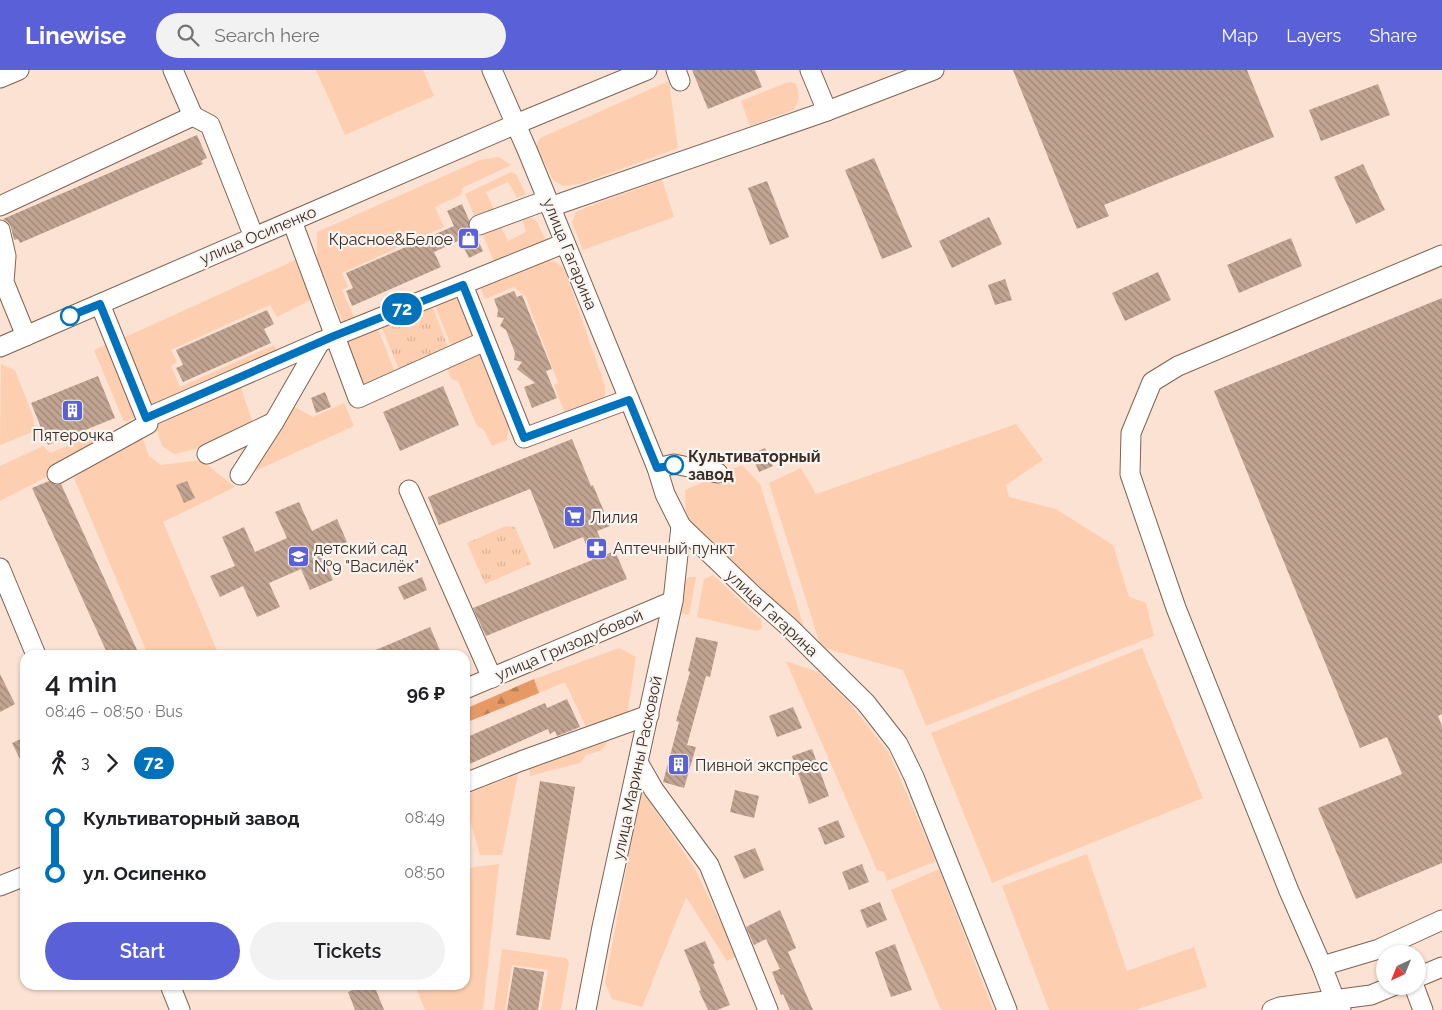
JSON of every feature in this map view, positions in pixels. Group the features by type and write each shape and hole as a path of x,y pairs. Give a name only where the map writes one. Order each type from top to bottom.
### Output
{"street":[{"path":"0,78 19,70"},
{"path":"173,70 194,116 210,125 254,237"},
{"name":"улица Гагарина","path":"492,70 549,203 657,468 665,494 681,526 788,626 866,703 898,744 914,777 1007,1010"},
{"name":"улица Осипенко","path":"0,347 516,124 647,70"},
{"path":"810,70 827,111"},
{"path":"479,226 827,111 934,70"},
{"path":"0,206 194,116"},
{"path":"292,221 327,339 358,398 485,341"},
{"path":"0,230 6,256 4,282 26,336"},
{"path":"100,304 146,418 327,339 565,243"},
{"path":"1338,1005 1289,891 1176,608 1130,474 1131,433 1152,382 1178,366 1442,255"},
{"path":"463,285 524,438 629,400"},
{"path":"240,475 327,339"},
{"path":"207,454 274,422"},
{"path":"57,474 148,424"},
{"path":"657,468 674,464 718,473"},
{"path":"408,490 492,678"},
{"name":"улица Марины Расковой","path":"586,1010 602,927 673,601 681,526"},
{"path":"0,568 34,650"},
{"name":"улица Гризодубовой","path":"470,687 673,601"},
{"path":"470,781 649,715"},
{"path":"639,764 654,790 709,865 768,1010"},
{"path":"0,886 20,878"},
{"path":"1322,966 1379,949 1442,920"},
{"path":"1426,974 1442,967"},
{"path":"172,990 180,1010"},
{"path":"1272,1010 1280,1007 1338,1005 1376,993"},
{"path":"1418,995 1424,1010"}],"green space":[{"path":"316,70 423,70 434,96 345,135"},
{"path":"669,81 678,148 580,184 563,186 553,180 536,146 540,138"},
{"path":"791,82 796,84 799,94 797,104 793,110 750,126 741,101"},
{"path":"499,157 511,165 462,188 461,195 435,207 444,227 342,273 348,287 342,290 354,317 343,322 317,260 317,232 480,160"},
{"path":"511,172 516,174 526,194 517,198 508,182 486,192 495,212 476,220 465,194"},
{"path":"662,180 674,217 583,250 572,222 576,212"},
{"path":"532,218 537,222 545,239 539,247 495,264 480,228 498,221 508,241 526,232 522,219"},
{"path":"302,257 318,296 277,317 270,305 171,350 177,362 171,366 180,387 274,345 279,355 153,410 123,338"},
{"path":"543,261 554,261 564,268 605,386 605,396 599,401 565,414 554,385 558,383 526,297 514,287 485,299 479,285"},
{"path":"447,297 458,299 474,338 452,348 434,303"},
{"path":"432,305 449,350 399,370 382,328"},
{"path":"378,329 395,372 370,384 356,382 341,344"},
{"path":"109,343 139,416 124,422 94,350"},
{"path":"473,352 484,357 509,422 507,440 492,446 484,430 477,426 458,381 451,379 445,363"},
{"path":"1,364 15,370 33,416 35,431 0,445"},
{"path":"239,382 253,423 209,446 174,454 162,446 155,424"},
{"path":"344,403 354,426 253,472 293,406 313,417"},
{"path":"1016,424 1043,460 1006,485 1009,497 1056,509 1113,545 1129,597 1146,603 1154,636 926,726 903,670 821,647 769,483 801,468 816,494"},
{"path":"102,432 104,442 62,469 0,501 0,466 43,446 50,453"},
{"path":"141,434 149,456 161,465 201,460 235,487 163,522 217,650 146,650 74,478"},
{"path":"742,465 760,484 807,637 696,531 686,512 685,490"},
{"path":"506,526 515,527 531,564 485,584 467,543"},
{"path":"713,575 761,620 762,628 757,631 697,617 704,579"},
{"path":"690,577 696,577 689,615 675,612 683,581"},
{"path":"619,648 636,657 627,715 587,729 565,682 539,693 534,679"},
{"path":"1142,648 1203,798 992,883 931,733"},
{"path":"786,661 818,672 847,700 889,753 936,861 887,881 884,872 877,870"},
{"path":"534,679 539,693 470,721 470,707"},
{"path":"607,741 600,751 586,755 580,763 530,776 529,765 581,743"},
{"path":"518,774 502,855 480,855 470,820 470,795 472,792"},
{"path":"641,790 695,869 737,956 727,961 686,897 642,1007 612,999 605,983"},
{"path":"1087,854 1127,971 1194,947 1207,987 1135,1010 1049,1010 1002,886"},
{"path":"499,864 483,1010 425,1010 417,990 470,990 470,869"},
{"path":"939,869 993,1010 941,1010 891,890"},
{"path":"502,949 566,958 569,962 561,1010 541,1010 548,970 512,965 505,1010 494,1010"}],"building":[{"path":"692,70 755,70 762,87 708,109"},
{"path":"1013,70 1247,70 1274,137 1104,205 1109,216 1077,229"},
{"path":"1378,84 1390,115 1321,141 1309,110"},
{"path":"197,135 207,158 201,161 203,164 20,243 18,239 14,240 11,227 3,219"},
{"path":"874,158 912,247 882,259 845,170"},
{"path":"1363,164 1385,210 1356,224 1334,177"},
{"path":"767,181 789,237 770,245 748,188"},
{"path":"462,204 469,220 469,229 476,236 483,251 469,258 460,240 434,252 441,267 352,306 346,291 353,288 346,273 454,226 447,211"},
{"path":"989,217 1002,244 952,268 939,241"},
{"path":"1291,238 1302,266 1239,293 1227,265"},
{"path":"1158,272 1171,300 1125,321 1112,293"},
{"path":"1005,279 1012,300 995,305 988,285"},
{"path":"514,291 517,297 522,295 552,369 546,371 557,398 532,408 524,387 535,383 517,369 522,362 514,360 515,353 506,330 500,326 504,318 497,317 498,310 494,299"},
{"path":"1442,298 1442,714 1438,716 1442,726 1442,863 1356,899 1318,808 1402,774 1387,737 1360,748 1214,391"},
{"path":"267,310 274,324 264,329 271,343 183,382 176,368 183,365 176,350"},
{"name":"Пятерочка","path":"98,376 115,418 48,445 31,403"},
{"path":"443,386 459,425 400,451 383,412"},
{"path":"325,392 331,407 316,413 311,398"},
{"path":"572,439 610,526 597,531 607,554 615,551 627,579 486,636 473,608 592,560 583,537 554,549 530,489 439,525 428,497"},
{"path":"765,448 773,466 759,472 751,454"},
{"path":"49,481 56,485 61,484 137,650 106,650 32,488"},
{"path":"187,481 195,498 184,503 176,485"},
{"path":"299,502 312,531 337,519 347,542 321,553 333,580 310,590 301,569 269,583 280,607 257,617 243,586 220,597 210,576 235,566 222,537 244,527 255,552 287,538 275,512"},
{"path":"422,577 427,590 404,600 398,587"},
{"path":"430,627 440,650 376,650"},
{"path":"696,637 718,642 710,677 706,676 687,745 696,747 684,788 663,782 679,722 676,721 690,672 688,671"},
{"path":"0,674 15,704 0,712"},
{"path":"567,699 580,727 557,736 555,731 550,734 548,729 470,764 470,736 545,703 547,708"},
{"path":"793,707 802,728 777,737 769,716"},
{"path":"20,739 20,759 12,743"},
{"path":"812,749 829,796 809,804 792,756"},
{"path":"540,781 575,787 550,940 516,935"},
{"path":"735,790 759,796 754,818 730,812"},
{"path":"838,820 845,837 825,845 818,828"},
{"path":"755,848 764,870 744,879 734,856"},
{"path":"862,864 869,882 849,890 842,872"},
{"path":"880,902 887,920 867,928 860,910"},
{"path":"780,910 796,948 788,952 813,1010 790,1010 783,994 781,995 772,972 780,969 766,939 754,945 746,927"},
{"path":"705,941 730,1005 717,1010 708,1010 684,950"},
{"path":"895,944 912,990 891,997 875,952"},
{"path":"514,967 544,972 538,1010 507,1010"},
{"path":"353,990 376,990 384,1010 355,1010 348,992"}],"bus line":[{"name":"72","path":"70,316 100,304 146,418 334,336 463,285 524,438 629,400 657,468 674,465"}],"place":[{"name":"Красное&Белое","path":"469,239"},
{"name":"Пятерочка","path":"73,411"},
{"name":"Культиваторный завод","path":"674,465"},
{"name":"Лилия","path":"574,517"},
{"name":"Аптечный пункт","path":"597,548"},
{"name":"детский сад №9 \"Василёк\"","path":"298,557"},
{"name":"Пивной экспресс","path":"679,765"}]}
